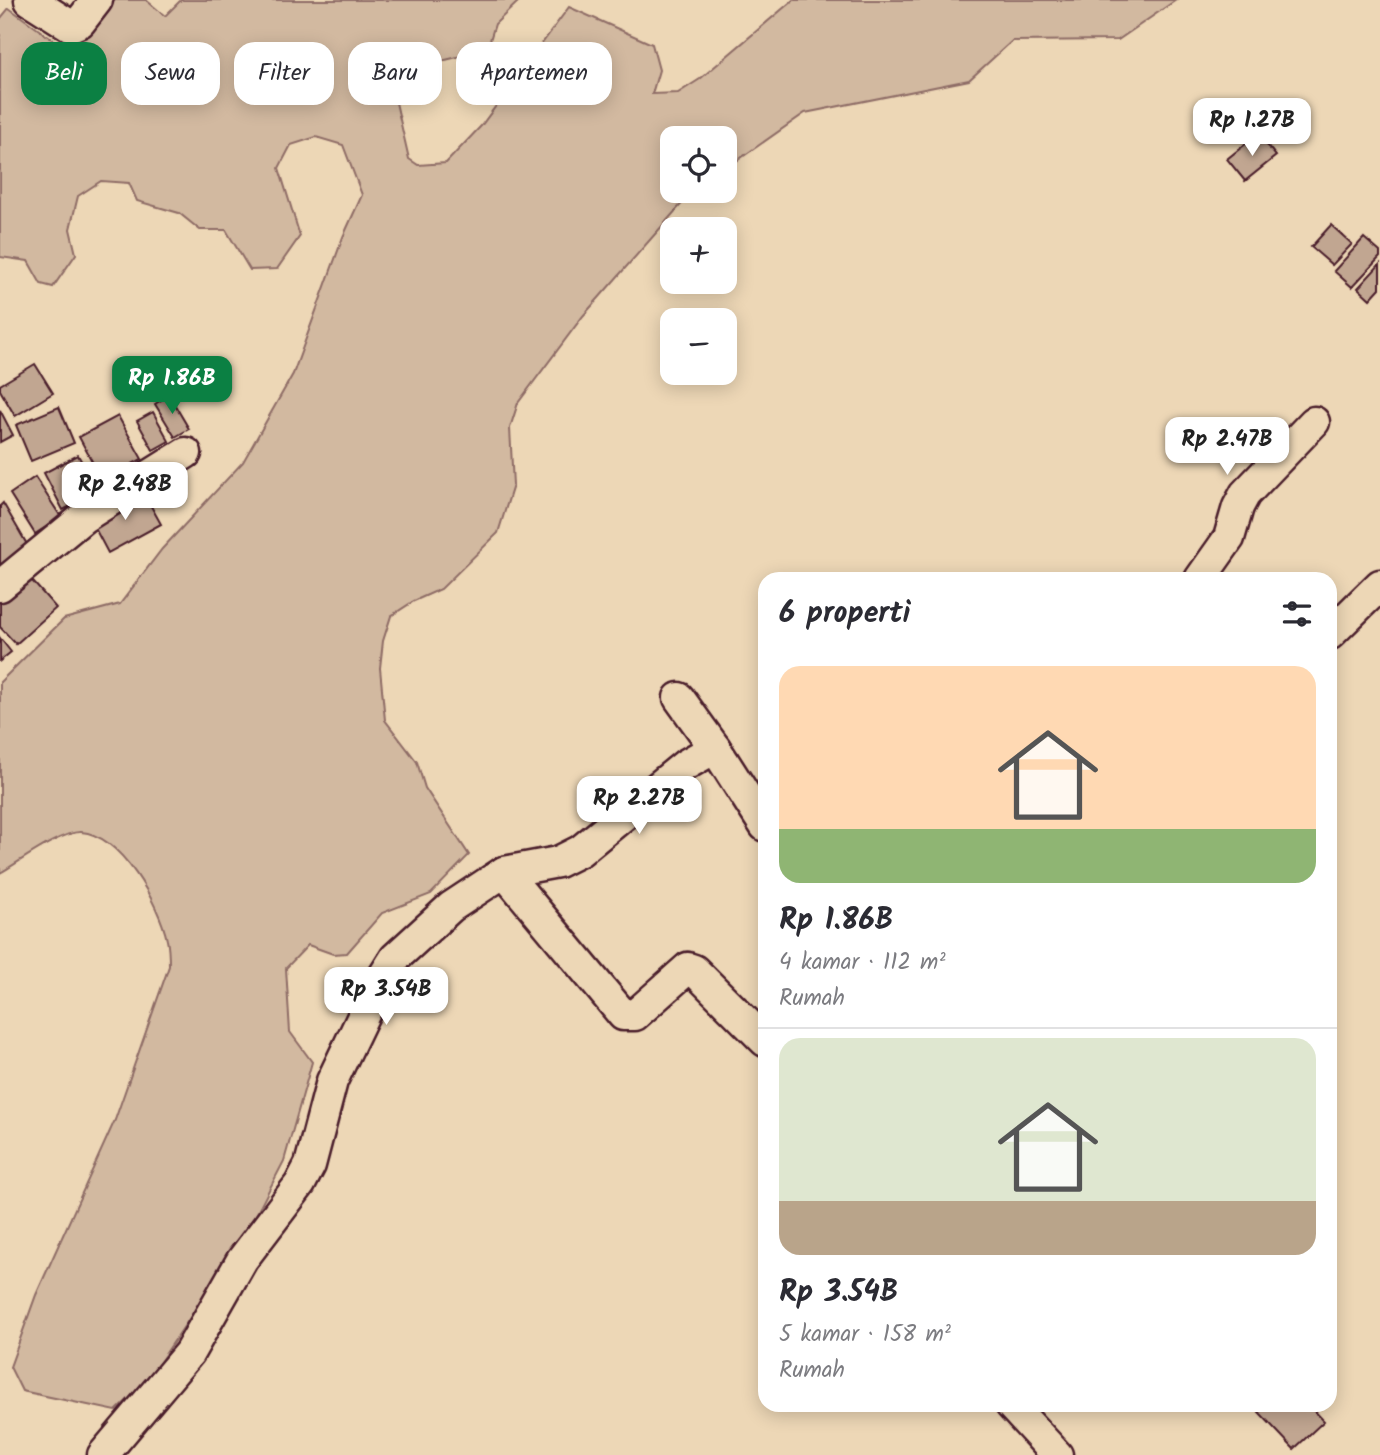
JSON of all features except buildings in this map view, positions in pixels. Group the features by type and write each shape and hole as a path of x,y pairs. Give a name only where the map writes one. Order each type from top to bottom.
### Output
{"street":[{"path":"30,0 71,26 80,22 97,0"},
{"path":"1204,572 1229,538 1238,507 1245,494 1314,422"},
{"path":"0,586 84,517 186,453"},
{"path":"1337,628 1380,584"},
{"path":"679,698 758,816"},
{"path":"103,1455 189,1353 242,1260 300,1184 310,1165 332,1081 378,985 395,958 451,907 504,872 558,862 580,851 685,765 715,748"},
{"path":"504,872 622,1015 635,1015 688,968 694,970 758,1034"},
{"path":"1017,1412 1057,1455"}],"shaded area":[{"path":"115,0 146,0 165,16 181,0 520,0 495,24 489,42 456,42 456,57 442,61 442,42 348,42 348,105 397,105 409,159 418,165 446,163 497,105 612,105 612,42 543,42 569,7 652,44 659,70 652,94 678,93 700,79 793,0 1176,0 1118,40 1012,41 969,80 805,113 737,161 737,126 660,126 660,203 682,203 670,217 660,217 660,228 583,316 518,403 510,428 513,485 498,533 441,589 414,601 391,616 383,641 380,668 385,720 417,762 425,788 469,855 431,894 382,913 347,953 333,954 308,945 286,968 290,1032 312,1062 284,1161 244,1238 147,1381 116,1411 22,1391 10,1367 36,1295 115,1120 169,966 168,943 156,908 136,874 124,858 96,836 81,832 62,837 0,873 0,682 64,619 120,604 162,549 243,462 293,374 343,237 362,195 343,145 316,137 291,145 279,168 300,236 277,269 250,270 226,230 200,230 179,213 137,201 129,183 101,181 78,196 70,229 76,254 53,287 41,284 28,261 0,257 0,19 9,8 56,42 21,42 21,105 107,105 107,42 76,42"}]}
